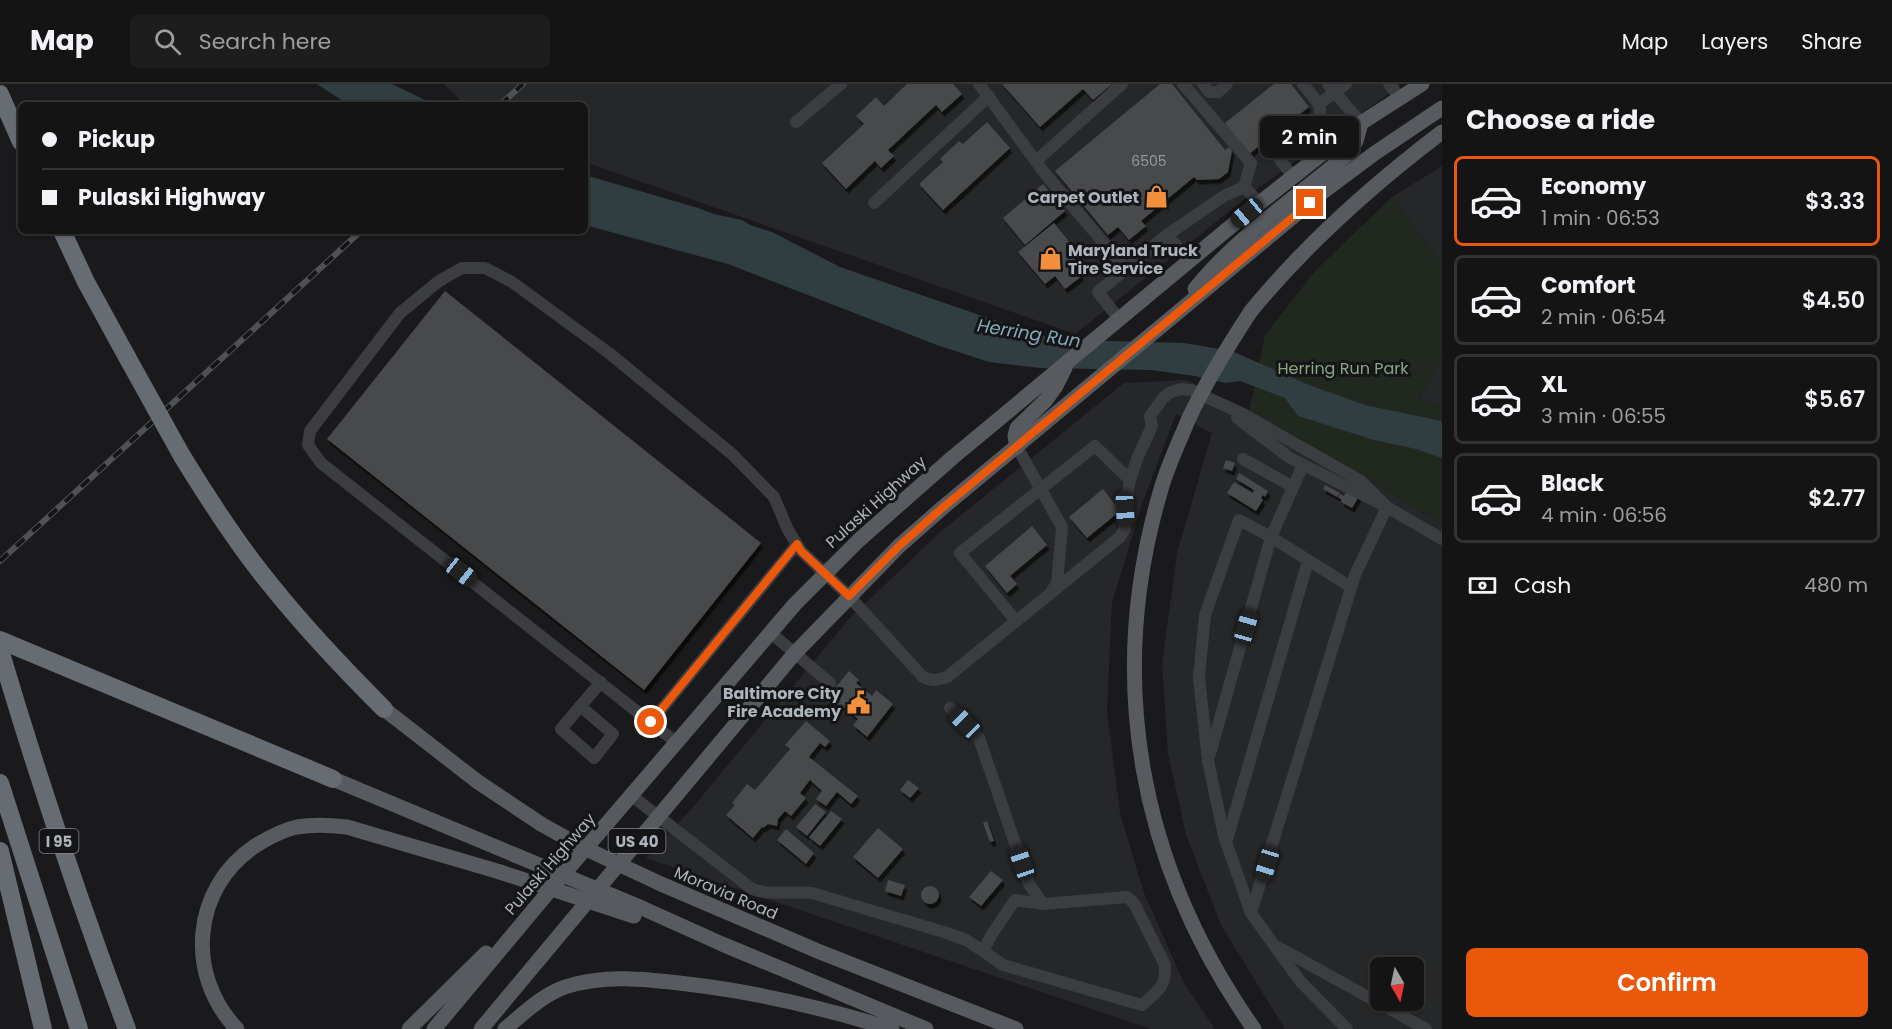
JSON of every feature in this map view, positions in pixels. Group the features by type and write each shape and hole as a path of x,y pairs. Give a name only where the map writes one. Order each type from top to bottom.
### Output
{"highway":[{"path":"0,94 18,135"},
{"path":"63,234 86,282 127,357 182,456 217,511 270,584 338,663 384,709"},
{"path":"0,640 333,779"},
{"name":"I 95","path":"0,650 38,776 127,1029"},
{"name":"I 95","path":"0,783 79,1029"},
{"path":"0,851 43,1029"}],"main road":[{"name":"Pulaski Highway","path":"434,1029 556,883 825,573 904,499 1260,203 1361,123 1422,84"},
{"name":"US 40","path":"481,1029 795,653 899,546 1324,191 1442,108"},
{"path":"1170,319 1206,275 1241,242 1350,152 1361,123"},
{"path":"1254,1029 1233,999 1188,917 1172,876 1149,801 1137,724 1134,684 1139,594 1146,550 1163,484 1190,418 1219,361 1251,311 1278,279 1351,206 1442,132"},
{"path":"1017,447 1015,436 1017,428 1046,400 1067,363"},
{"name":"Moravia Road","path":"384,709 478,782 541,824 582,847 661,884 820,952 1016,1029"},
{"path":"333,779 515,855 638,912 722,944 926,1029"},
{"path":"237,1029 217,1003 208,981 203,960 206,914 214,891 228,868 247,851 269,837 295,827 321,824 347,827 638,912"},
{"path":"409,1029 556,883"},
{"path":"505,1029 538,1003 562,988 603,979 626,978 705,986 774,997 892,1029"}],"street":[{"path":"796,122 841,84"},
{"path":"979,84 1036,161 1126,269"},
{"path":"1036,161 1122,84"},
{"path":"1119,319 1098,292 1167,235 1224,196 1244,187 1251,163 1183,84"},
{"path":"1203,84 1209,92 1218,92 1227,84"},
{"path":"1293,177 1278,157 1279,153 1315,126 1321,110 1303,84"},
{"path":"1318,104 1332,88 1346,84"},
{"path":"1389,84 1400,98"},
{"path":"1332,88 1361,123"},
{"path":"874,203 989,96"},
{"path":"1311,130 1328,148"},
{"path":"1244,187 1260,203"},
{"path":"1167,235 1190,261"},
{"path":"677,743 321,463 308,445 310,431 400,313 439,281 462,268 485,268 512,282 609,353 732,454 774,497 788,530 801,551 849,596 922,676 929,680 938,680 946,676 1120,537 1125,528 1125,509 1130,480 1152,426 1150,416 1163,398 1171,392 1181,389 1191,390 1243,414 1361,481 1387,507"},
{"path":"1212,399 1290,458 1387,507 1442,539"},
{"path":"1016,621 960,553 1095,446 1130,480"},
{"path":"1017,447 1062,527 1057,584 1050,594"},
{"path":"1242,459 1293,487"},
{"path":"1208,761 1271,537 1303,465"},
{"path":"1251,913 1355,575 1387,507"},
{"path":"1347,1029 1300,981 1251,913 1226,844 1208,761 1199,677 1205,615 1239,520 1271,537 1351,587"},
{"path":"651,722 797,544"},
{"path":"1226,844 1308,561"},
{"path":"771,633 830,682"},
{"path":"580,706 601,682"},
{"path":"950,708 979,738 1029,884 1043,904"},
{"path":"633,796 752,889 769,894 812,893 947,933 966,940 1003,965 1142,1005 1162,988 1166,976 1165,965 1134,903 1127,897 1043,904 1015,900 992,934 984,951"},
{"path":"1273,944 1426,1029"}],"shaded area":[{"path":"444,84 1402,84 1264,184 1075,334 588,163 588,102 462,102"},
{"path":"1442,166 1442,264 1392,197"},
{"path":"1442,357 1442,406 1419,398"},
{"path":"1187,380 1318,449 1442,524 1442,1029 1285,1029 1221,925 1186,835 1168,753 1162,665 1177,553 1212,433 1176,414 1142,504 1112,603 1107,710 1120,813 1144,893 1184,983 1215,1029 1151,1029 646,858 693,807 849,619 939,533 1124,383"}],"green space":[{"name":"Herring Run Park","path":"1392,197 1442,264 1442,357 1419,398 1442,406 1442,524 1318,449 1249,413 1265,335 1315,271"}],"water":[{"path":"317,84 392,84 427,102 344,102"},
{"name":"Herring Run","path":"588,176 714,214 742,220 772,232 840,267 1038,335 1073,340 1184,343 1232,351 1309,385 1365,405 1442,421 1442,458 1298,416 1285,398 1240,381 1225,383 1151,370 1040,368 989,362 937,345 728,264 588,226"}],"building":[{"path":"907,84 953,84 962,94 942,112 936,105 888,150 894,156 881,168 875,161 846,189 822,163 864,124 856,116 876,97 884,106"},
{"path":"1002,84 1112,84 1093,100 1083,89 1040,127"},
{"path":"1160,84 1172,84 1225,150 1229,147 1232,151 1228,172 1219,179 1197,180 1194,177 1141,221 1146,226 1129,240 1118,227 1108,235 1055,171"},
{"path":"1274,84 1291,84 1309,107 1249,154 1225,123"},
{"path":"987,122 1010,148 943,210 919,184 943,162 940,159 959,141 963,144"},
{"path":"1043,184 1065,211 1025,245 1003,218"},
{"name":"Maryland Truck Tire Service","path":"1054,223 1080,255 1071,263 1082,276 1065,289 1055,276 1045,284 1018,252"},
{"path":"445,291 761,543 644,690 327,439"},
{"path":"1226,460 1235,463 1232,471 1223,468"},
{"path":"1239,473 1268,491 1265,497 1263,495 1261,498 1263,500 1256,511 1227,493 1234,482 1253,493 1254,490 1236,479"},
{"path":"1352,481 1364,488 1352,508 1341,502 1342,500 1338,497 1340,494 1344,496"},
{"path":"1325,485 1340,493 1337,497 1323,489"},
{"path":"1103,489 1120,511 1087,538 1069,517"},
{"path":"1032,526 1047,545 1010,576 1017,584 1007,593 985,566"},
{"name":"Baltimore City Fire Academy","path":"849,671 859,680 856,683 872,696 876,690 893,704 867,737 853,725 858,719 840,704 836,709 825,700"},
{"path":"806,721 830,741 825,747 820,743 809,757 858,796 851,804 837,792 826,806 816,799 822,791 810,780 800,793 806,798 791,816 785,811 778,819 777,826 768,824 762,827 753,838 726,815 735,805 732,803 747,784 755,790 790,749 785,745"},
{"path":"908,780 919,788 910,798 900,790"},
{"path":"815,804 826,812 807,836 796,827"},
{"path":"831,811 842,819 820,846 809,837"},
{"path":"987,821 994,841 990,842 983,823"},
{"path":"878,828 903,849 878,878 853,857"},
{"path":"786,829 814,853 806,864 777,840"},
{"path":"991,871 1003,880 981,906 969,897"},
{"path":"888,880 905,885 901,896 885,891"},
{"path":"930,886 936,889 939,895 936,901 930,904 924,901 921,895 924,889"}],"railway":[{"path":"503,102 523,84"},
{"path":"0,561 358,234"}],"place":[{"name":"Carpet Outlet","path":"1157,197"},
{"name":"Maryland Truck Tire Service","path":"1050,259"},
{"name":"Baltimore City Fire Academy","path":"859,702"}],"route":[{"path":"651,722 797,544 801,551 849,596 899,546 941,509 1310,203"}]}
